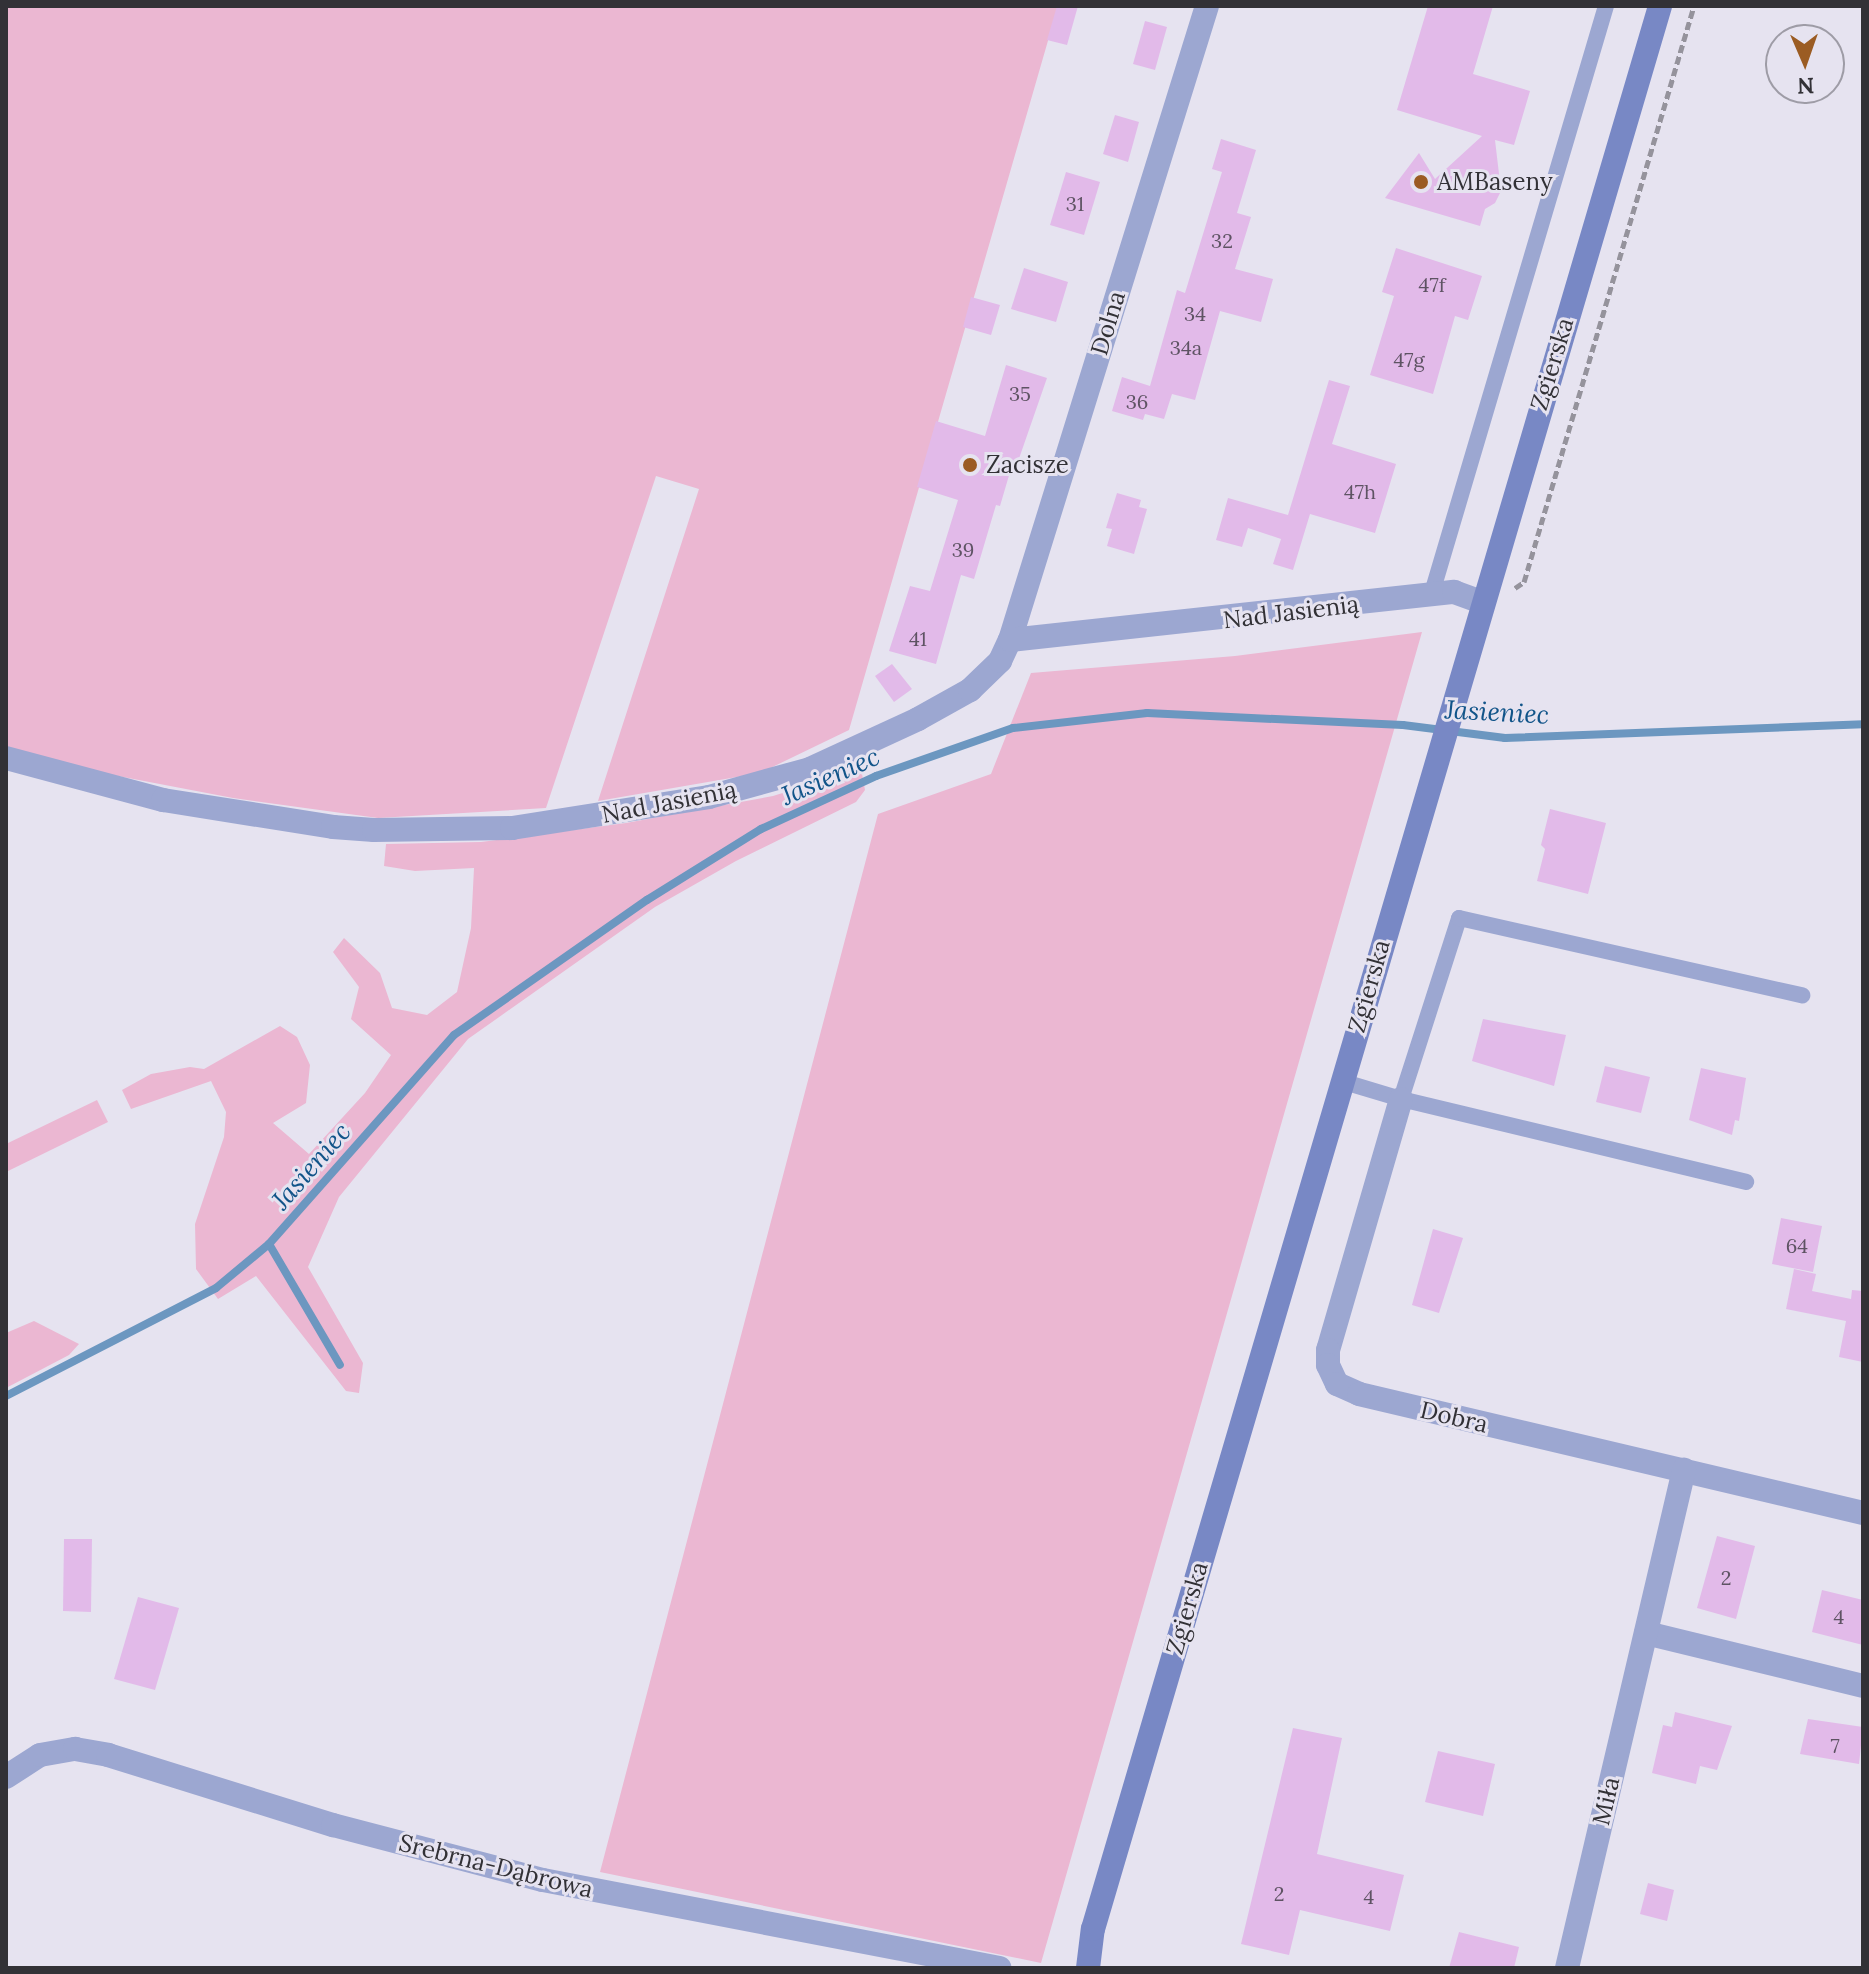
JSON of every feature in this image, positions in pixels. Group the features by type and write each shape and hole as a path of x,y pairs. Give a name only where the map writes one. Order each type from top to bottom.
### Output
{"main road":[{"name":"Zgierska","path":"1088,1968 1097,1914 1436,759 1493,598 1660,6"}],"street":[{"name":"Dolna","path":"1010,640 1207,6"},
{"name":"Nad Jasienią","path":"6,758 163,800 333,827 374,830 512,828 709,797 810,769 918,719 970,690 1000,661 1010,640 1454,592 1493,598"},
{"name":"Dobra","path":"1401,1099 1328,1350 1328,1365 1337,1384 1359,1394 1863,1513"},
{"name":"Miła","path":"1567,1968 1684,1470"},
{"path":"1646,1633 1863,1686"},
{"name":"Srebrna-Dąbrowa","path":"6,1777 40,1755 75,1749 108,1755 333,1825 543,1880 1000,1968"}],"lane":[{"path":"1431,596 1606,6"},
{"path":"1401,1099 1459,918 1802,995"},
{"path":"1341,1081 1401,1099 1746,1182"}],"path":[{"path":"1493,598 1524,582 1694,6"}],"shaded area":[{"path":"6,6 1058,6 849,730 760,773 598,801 699,489 656,476 546,808 378,818 233,798 76,768 6,747"},
{"path":"1422,632 1041,1963 600,1872 878,814 991,774 1031,673 1235,656"},
{"path":"860,763 865,790 856,802 736,861 655,907 468,1039 339,1197 308,1267 363,1363 359,1393 346,1391 256,1276 218,1299 196,1269 195,1224 224,1137 226,1112 211,1081 131,1109 122,1090 151,1074 190,1067 204,1069 280,1026 297,1037 310,1065 306,1103 273,1123 309,1154 365,1093 391,1055 351,1019 359,987 333,952 344,938 380,973 392,1008 427,1015 457,992 471,928 474,868 415,871 384,866 386,844 481,842 626,823 773,796 824,780"},
{"path":"97,1100 108,1122 6,1172 6,1144"},
{"path":"34,1321 79,1344 69,1355 6,1388 6,1333"}],"building":[{"path":"1057,6 1078,6 1067,45 1047,40"},
{"path":"1428,6 1493,6 1473,74 1530,91 1514,145 1495,140 1501,191 1495,203 1485,209 1480,226 1385,198 1419,153 1435,179 1482,136 1397,110"},
{"path":"1145,21 1167,27 1155,70 1133,64"},
{"path":"1115,115 1139,122 1128,162 1103,154"},
{"path":"1221,139 1256,150 1237,213 1251,217 1235,269 1273,279 1261,322 1220,311 1195,400 1172,394 1164,419 1145,414 1143,420 1112,411 1122,377 1150,386 1177,290 1185,293 1222,172 1212,169"},
{"path":"1066,172 1100,182 1084,235 1050,225"},
{"path":"1396,248 1482,276 1468,320 1455,316 1433,394 1370,375 1394,296 1382,292"},
{"path":"1024,268 1068,282 1056,322 1011,309"},
{"path":"971,297 1000,305 991,335 963,327"},
{"path":"1006,365 1047,378 1014,473 1010,472 1000,506 996,505 974,579 961,575 936,664 889,651 910,586 930,591 958,500 917,487 936,421 985,436"},
{"path":"1329,380 1350,386 1332,444 1396,464 1375,533 1310,514 1293,570 1273,564 1281,539 1248,528 1242,547 1216,540 1228,498 1288,515"},
{"path":"1117,493 1141,500 1139,507 1147,509 1134,554 1107,546 1112,529 1106,528"},
{"path":"892,664 912,689 894,702 875,676"},
{"path":"1550,809 1606,823 1588,894 1537,881 1545,849 1541,845"},
{"path":"1483,1019 1566,1035 1554,1086 1472,1061"},
{"path":"1605,1066 1650,1077 1641,1113 1596,1102"},
{"path":"1701,1068 1746,1078 1739,1121 1735,1120 1732,1135 1689,1120"},
{"path":"1781,1218 1822,1226 1813,1272 1772,1264"},
{"path":"1433,1229 1463,1238 1439,1313 1412,1305"},
{"path":"1794,1269 1816,1274 1812,1291 1851,1299 1852,1290 1863,1291 1863,1362 1839,1357 1846,1321 1786,1309"},
{"path":"1717,1536 1755,1546 1736,1619 1697,1608"},
{"path":"64,1539 92,1539 91,1612 63,1611"},
{"path":"1822,1590 1863,1600 1863,1645 1812,1632"},
{"path":"138,1597 179,1608 155,1690 114,1679"},
{"path":"1675,1712 1732,1726 1717,1770 1700,1766 1696,1784 1652,1773 1663,1725 1672,1727"},
{"path":"1808,1719 1863,1727 1859,1764 1800,1754"},
{"path":"1293,1728 1342,1738 1317,1854 1404,1875 1390,1931 1300,1910 1289,1955 1241,1944"},
{"path":"1438,1751 1495,1764 1483,1816 1425,1802"},
{"path":"1648,1883 1674,1890 1667,1921 1640,1914"},
{"path":"1459,1932 1519,1947 1514,1968 1449,1968"}],"waterway":[{"name":"Jasieniec","path":"6,1396 216,1288 269,1244 454,1035 647,900 761,829 876,776 1013,728 1147,713 1403,725 1505,738 1863,724"},
{"path":"269,1244 340,1365"}],"place":[{"name":"AMBaseny","path":"1421,182"},
{"name":"Zacisze","path":"970,465"}]}
